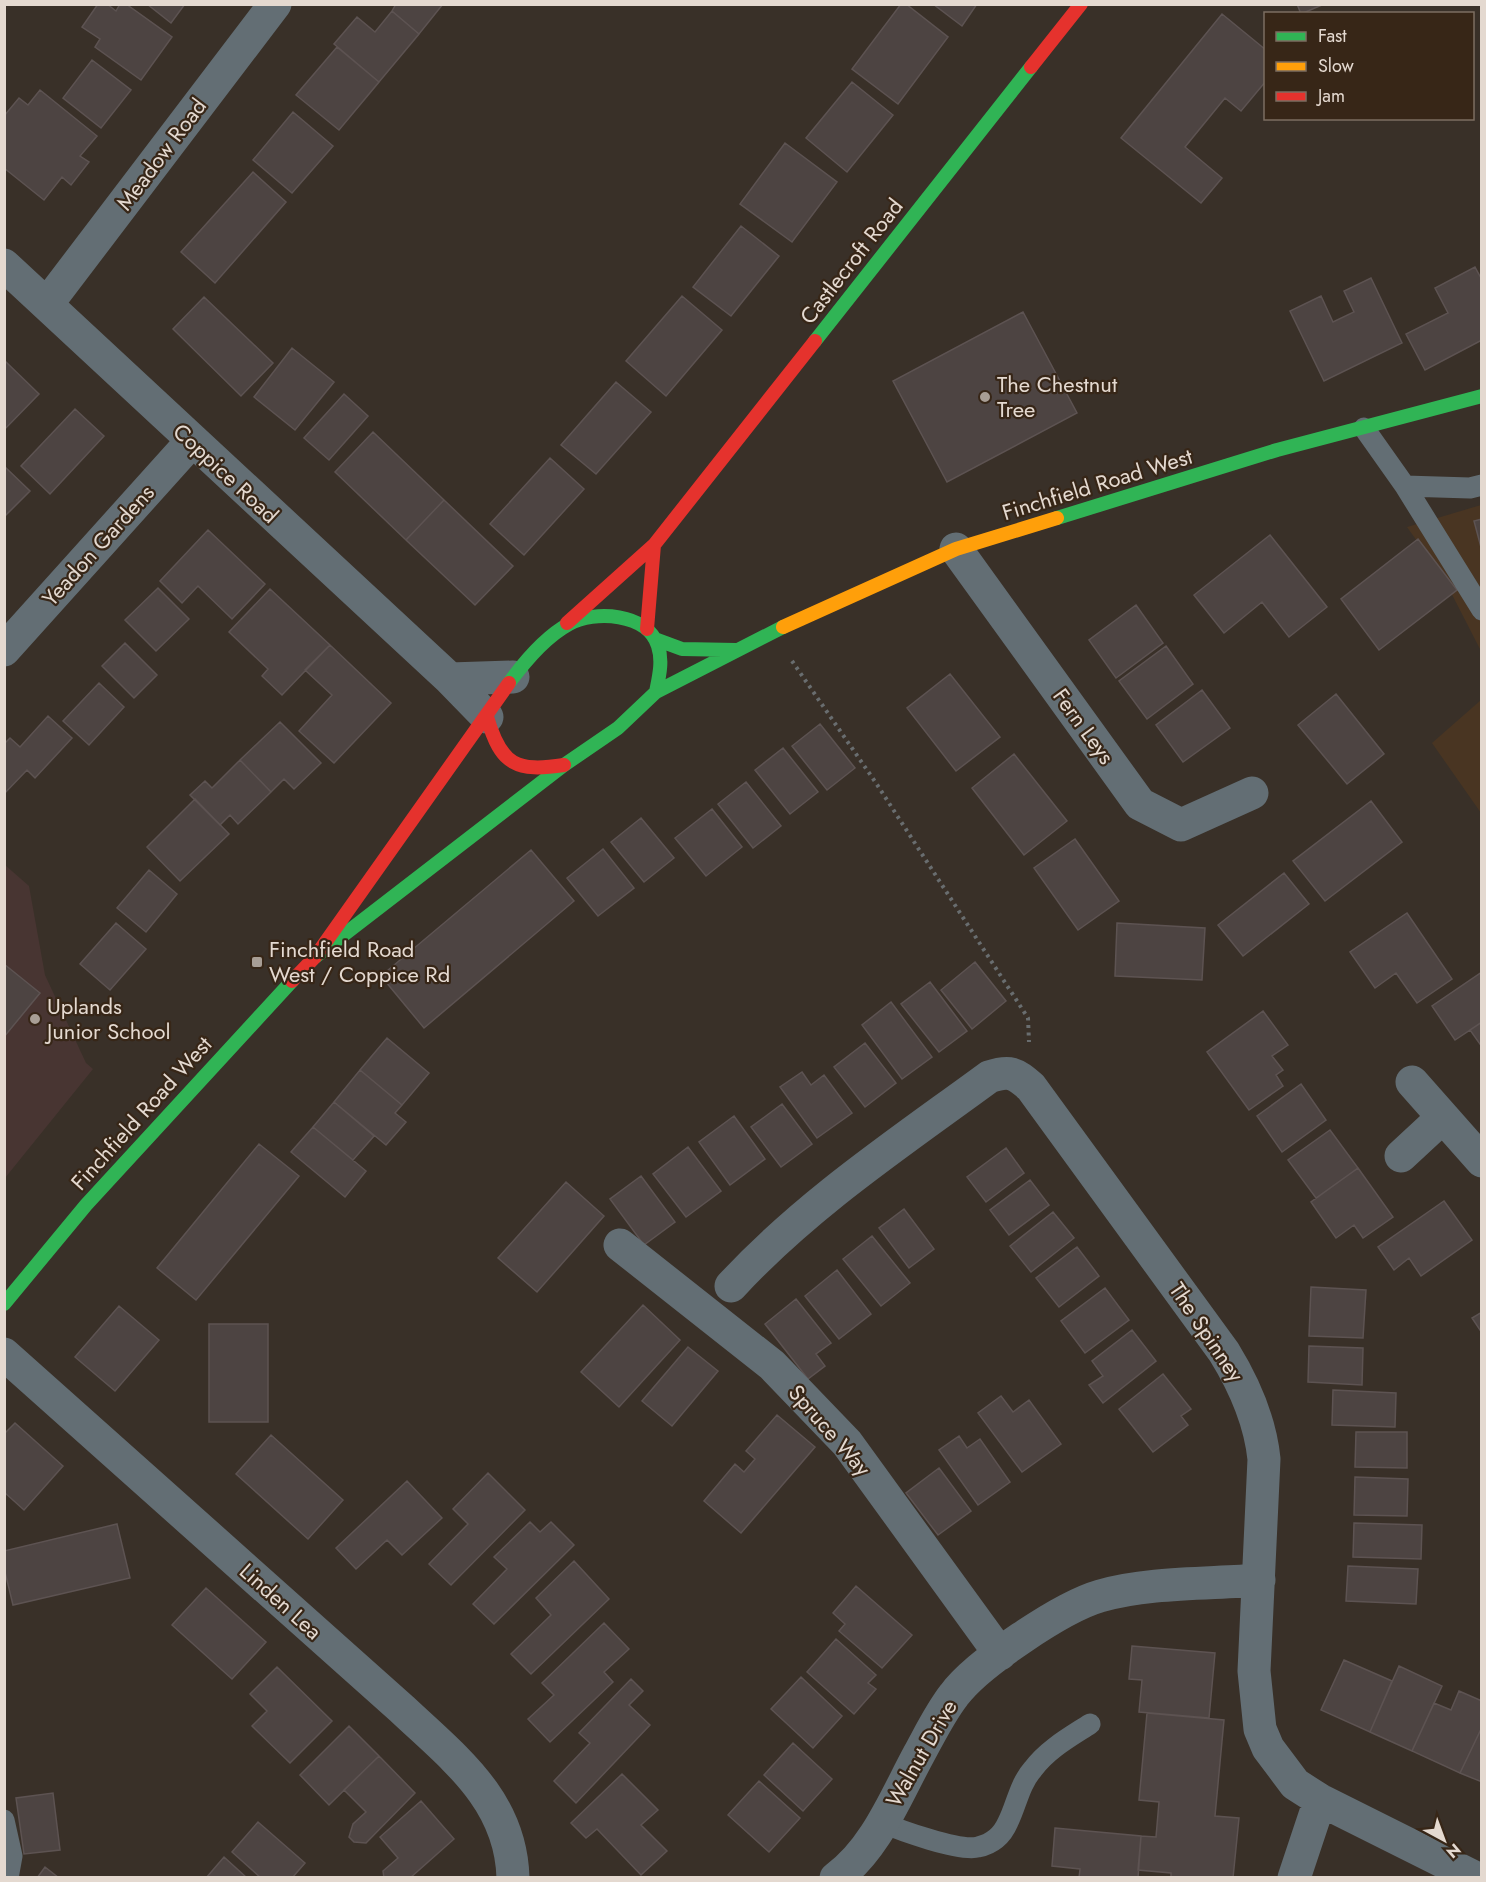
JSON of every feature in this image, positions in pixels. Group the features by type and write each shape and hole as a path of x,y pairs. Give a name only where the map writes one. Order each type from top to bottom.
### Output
{"main road":[{"name":"Castlecroft Road","path":"654,545 1082,4"},
{"name":"Finchfield Road West","path":"656,692 771,632 956,549 1277,450 1482,396"},
{"path":"654,545 651,634 662,665 656,692 618,728 564,765 531,769 505,756 493,739 487,717 513,677 559,630 654,545"},
{"path":"559,630 590,616 615,616 682,649 740,650"},
{"name":"Finchfield Road West","path":"4,1304 12,1277 315,957 467,741 487,717"},
{"name":"Finchfield Road West","path":"315,957 564,765"}],"street":[{"name":"Meadow Road","path":"47,304 275,4"},
{"name":"Coppice Road","path":"4,265 450,679 487,717"},
{"name":"Yeadon Gardens","path":"4,650 192,441"},
{"name":"Fern Leys","path":"956,549 1140,804 1181,825 1252,794"},
{"path":"450,679 513,677"},
{"name":"The Spinney","path":"731,1286 770,1245 804,1214 989,1077 1004,1072 1018,1076 1031,1088 1224,1352 1244,1386 1262,1434 1264,1459 1254,1671 1260,1729 1282,1770 1295,1784 1320,1800 1476,1878"},
{"path":"1412,1082 1482,1161"},
{"path":"1401,1156 1443,1118"},
{"name":"Spruce Way","path":"620,1245 772,1365 847,1443 1000,1654"},
{"name":"Linden Lea","path":"4,1354 402,1709 460,1764 500,1816 509,1837 513,1878"},
{"name":"Walnut Drive","path":"837,1878 850,1868 869,1845 955,1693 1000,1654 1057,1615 1100,1596 1146,1589 1259,1580"},
{"path":"1294,1878 1320,1800"}],"lane":[{"path":"1364,428 1405,486 1482,610"},
{"path":"1405,486 1470,488 1482,484"},
{"path":"881,1822 912,1836 975,1848 996,1840 1008,1822 1019,1790 1033,1768 1055,1747 1090,1724"},
{"path":"4,1820 12,1856 8,1878"}],"path":[{"path":"771,632 876,783 1028,1018 1031,1088"}],"shaded area":[{"path":"1481,505 1481,651 1444,579 1407,527"},
{"path":"1481,700 1481,813 1432,743"},
{"name":"Uplands Junior School","path":"5,865 29,886 45,975 86,1063 93,1069 5,1178"}],"building":[{"path":"98,4 107,4 116,11 120,4 126,4 172,37 141,80 95,47 100,39 82,27"},
{"path":"147,4 185,4 171,23"},
{"path":"396,4 443,4 419,34 392,11"},
{"path":"901,4 906,4 948,37 898,104 852,69"},
{"path":"933,4 977,4 962,26"},
{"path":"1297,4 1322,4 1306,12 1300,12"},
{"path":"392,11 419,34 379,82 334,44 357,17 375,32"},
{"path":"1222,14 1264,48 1264,83 1241,111 1225,98 1185,147 1222,178 1201,203 1121,138"},
{"path":"337,47 379,82 339,130 296,95"},
{"path":"92,60 131,90 101,128 63,98"},
{"path":"852,82 893,115 847,172 806,138"},
{"path":"40,90 97,136 80,156 89,162 71,185 62,177 44,200 4,168 4,116 19,98 28,105"},
{"path":"293,112 333,146 292,193 253,160"},
{"path":"785,143 837,182 792,242 740,204"},
{"path":"253,172 286,202 215,283 181,252"},
{"path":"741,226 779,256 731,316 693,287"},
{"path":"1475,267 1482,280 1482,340 1425,370 1406,334 1448,313 1435,288"},
{"path":"1371,278 1402,343 1324,381 1290,311 1321,296 1333,322 1354,312 1344,291"},
{"path":"682,296 722,330 666,396 626,361"},
{"path":"204,297 273,363 241,396 173,329"},
{"name":"The Chestnut Tree","path":"1023,312 1077,413 947,482 893,381"},
{"path":"292,348 334,382 295,430 254,397"},
{"path":"4,360 39,394 4,430"},
{"path":"616,382 651,412 596,474 561,445"},
{"path":"344,394 368,416 329,460 304,438"},
{"path":"75,409 104,436 50,494 21,466"},
{"path":"373,432 444,500 406,540 335,472"},
{"path":"550,458 584,489 524,555 490,524"},
{"path":"4,466 30,491 4,517"},
{"path":"444,500 513,566 475,605 406,540"},
{"path":"1482,519 1482,551 1474,521"},
{"path":"208,530 265,584 232,619 198,586 182,603 160,581"},
{"path":"1270,535 1327,607 1289,637 1262,602 1224,633 1194,595"},
{"path":"1418,539 1457,590 1379,650 1341,599"},
{"path":"158,588 189,619 156,651 125,620"},
{"path":"270,589 330,645 282,695 262,676 268,669 229,632"},
{"path":"1136,605 1163,643 1116,678 1089,640"},
{"path":"125,643 157,675 134,698 102,666"},
{"path":"330,645 391,703 334,763 299,731 332,695 305,670"},
{"path":"1166,646 1193,684 1147,719 1119,681"},
{"path":"950,674 1000,737 956,771 907,708"},
{"path":"99,683 124,707 89,745 63,721"},
{"path":"1202,690 1230,728 1183,762 1156,725"},
{"path":"1336,694 1384,754 1347,784 1298,725"},
{"path":"48,716 72,738 35,778 27,770 4,794 4,744 10,738 20,747"},
{"path":"280,722 321,763 294,789 284,779 271,792 240,760"},
{"path":"820,724 855,768 827,790 792,746"},
{"path":"783,748 818,792 790,814 755,770"},
{"path":"1014,754 1067,821 1024,855 972,788"},
{"path":"240,760 271,792 238,824 230,815 220,825 190,795 205,781 212,788"},
{"path":"746,782 781,826 753,848 718,804"},
{"path":"195,799 229,834 180,881 147,847"},
{"path":"1371,801 1402,842 1325,901 1293,861"},
{"path":"712,809 742,847 706,876 675,838"},
{"path":"641,818 674,858 644,882 611,842"},
{"path":"1075,839 1119,901 1078,930 1034,868"},
{"path":"603,849 634,888 598,916 567,878"},
{"path":"531,850 574,901 424,1028 381,976"},
{"path":"149,870 177,894 146,932 117,908"},
{"path":"1284,873 1309,904 1243,956 1218,925"},
{"path":"1407,913 1452,979 1417,1003 1396,973 1375,988 1350,952"},
{"path":"116,923 146,949 110,990 80,964"},
{"path":"1117,923 1205,928 1202,980 1115,976"},
{"path":"975,962 1006,1001 972,1029 941,990"},
{"path":"4,964 40,993 4,1037"},
{"path":"1482,972 1482,1022 1455,1040 1432,1006"},
{"path":"930,982 967,1031 939,1052 901,1004"},
{"path":"891,1002 932,1057 902,1079 862,1025"},
{"path":"1263,1011 1288,1045 1272,1056 1283,1070 1276,1075 1283,1086 1249,1110 1207,1052"},
{"path":"1482,1022 1482,1047 1470,1030"},
{"path":"387,1038 429,1073 402,1105 360,1070"},
{"path":"865,1043 896,1083 865,1107 834,1067"},
{"path":"360,1070 402,1105 395,1113 406,1122 386,1145 334,1102"},
{"path":"802,1072 811,1085 824,1075 852,1113 817,1138 780,1087"},
{"path":"1301,1084 1326,1120 1282,1152 1257,1116"},
{"path":"334,1102 374,1136 353,1160 313,1127"},
{"path":"782,1104 812,1144 781,1167 751,1127"},
{"path":"734,1116 765,1159 730,1185 699,1142"},
{"path":"313,1127 366,1171 345,1197 291,1152"},
{"path":"1330,1130 1358,1168 1316,1198 1288,1160"},
{"path":"259,1144 299,1176 196,1300 157,1268"},
{"path":"688,1147 721,1191 686,1217 653,1174"},
{"path":"1006,1148 1024,1173 986,1202 967,1177"},
{"path":"1358,1168 1393,1217 1363,1238 1354,1225 1336,1238 1311,1202"},
{"path":"641,1176 675,1222 644,1245 610,1199"},
{"path":"1030,1180 1049,1205 1009,1235 990,1210"},
{"path":"566,1182 604,1216 537,1292 498,1258"},
{"path":"1444,1201 1472,1240 1421,1276 1409,1258 1394,1270 1378,1247"},
{"path":"904,1209 934,1249 909,1268 879,1228"},
{"path":"1053,1212 1074,1238 1031,1272 1010,1246"},
{"path":"872,1236 910,1283 881,1306 843,1259"},
{"path":"1077,1247 1099,1276 1059,1307 1036,1278"},
{"path":"837,1270 871,1314 839,1339 805,1296"},
{"path":"1311,1287 1366,1290 1363,1338 1309,1336"},
{"path":"1105,1288 1129,1320 1085,1353 1061,1321"},
{"path":"796,1299 831,1343 816,1354 825,1366 808,1379 765,1324"},
{"path":"643,1305 680,1340 619,1407 581,1372"},
{"path":"119,1306 159,1340 115,1391 75,1357"},
{"path":"1482,1312 1482,1333 1472,1318"},
{"path":"209,1324 268,1324 268,1422 209,1422"},
{"path":"1132,1330 1156,1361 1103,1403 1089,1385 1103,1376 1092,1361"},
{"path":"1309,1346 1363,1348 1362,1385 1308,1382"},
{"path":"688,1347 718,1371 672,1426 642,1401"},
{"path":"1163,1374 1191,1409 1181,1416 1188,1425 1153,1452 1119,1409"},
{"path":"1333,1390 1396,1393 1395,1427 1332,1425"},
{"path":"1001,1396 1013,1412 1029,1400 1061,1444 1022,1472 978,1413"},
{"path":"777,1415 815,1447 741,1533 704,1501 735,1464 744,1472 755,1459 746,1451"},
{"path":"15,1423 63,1466 24,1510 4,1492 4,1434"},
{"path":"1356,1432 1407,1432 1407,1468 1355,1467"},
{"path":"271,1435 343,1500 308,1539 236,1474"},
{"path":"959,1436 967,1448 980,1439 1010,1482 978,1505 939,1450"},
{"path":"939,1468 971,1511 938,1535 906,1493"},
{"path":"488,1473 525,1510 451,1585 429,1564 468,1524 453,1509"},
{"path":"1355,1477 1408,1479 1407,1516 1354,1515"},
{"path":"407,1481 442,1518 402,1555 387,1540 356,1569 336,1548"},
{"path":"530,1522 540,1532 551,1522 574,1545 494,1624 473,1604 507,1569 494,1557"},
{"path":"1354,1523 1422,1525 1421,1559 1353,1557"},
{"path":"117,1524 130,1578 13,1605 4,1568 4,1551"},
{"path":"574,1561 609,1599 531,1674 511,1654 551,1615 536,1598"},
{"path":"1348,1566 1418,1569 1416,1604 1346,1601"},
{"path":"856,1586 912,1635 882,1668 839,1631 845,1624 833,1613"},
{"path":"206,1588 266,1642 232,1679 172,1625"},
{"path":"604,1623 629,1649 604,1672 613,1682 550,1742 528,1719 554,1695 542,1683"},
{"path":"836,1639 876,1675 868,1683 876,1689 854,1714 807,1672"},
{"path":"1132,1646 1215,1653 1209,1718 1139,1712 1142,1680 1129,1679"},
{"path":"1344,1660 1392,1681 1370,1732 1321,1710"},
{"path":"1399,1666 1442,1686 1412,1751 1370,1732"},
{"path":"277,1667 332,1721 290,1763 252,1726 267,1711 250,1694"},
{"path":"801,1677 842,1716 813,1748 771,1709"},
{"path":"631,1679 643,1691 629,1705 650,1725 576,1803 554,1781 590,1743 579,1733"},
{"path":"1459,1691 1482,1701 1482,1727 1460,1773 1412,1751 1434,1703 1451,1710"},
{"path":"1147,1713 1224,1720 1215,1816 1239,1818 1233,1878 1171,1878 1171,1873 1138,1870 1141,1836 1156,1837 1159,1802 1139,1800"},
{"path":"349,1726 379,1756 329,1805 300,1775"},
{"path":"1482,1727 1482,1782 1460,1773"},
{"path":"793,1743 832,1779 803,1811 764,1775"},
{"path":"379,1756 415,1793 366,1843 354,1842 349,1837 353,1824 366,1812 344,1790"},
{"path":"622,1774 658,1810 641,1825 667,1851 641,1875 597,1829 586,1838 571,1823"},
{"path":"759,1781 800,1818 769,1852 728,1815"},
{"path":"53,1793 60,1850 24,1854 16,1798"},
{"path":"421,1801 454,1839 410,1878 384,1878 383,1871 398,1858 380,1837"},
{"path":"258,1822 305,1863 292,1878 261,1878 232,1852"},
{"path":"1055,1828 1141,1836 1138,1878 1079,1878 1080,1869 1052,1866"},
{"path":"224,1857 247,1878 206,1878"},
{"path":"45,1867 59,1878 37,1878"}],"traffic: fast":[{"path":"815,341 1031,67"},
{"path":"1057,518 1277,450 1482,396"},
{"path":"509,683 536,650 560,629 580,620 606,616 632,621 652,635 658,646 660,657 656,692"},
{"path":"315,957 564,765 618,728 656,692 783,627"},
{"path":"655,639 682,649 736,650"},
{"path":"4,1304 86,1205 292,981"}],"traffic: slow":[{"path":"783,627 956,549 1057,518"}],"traffic: jam":[{"path":"1031,67 1081,4"},
{"path":"567,623 654,545 815,341"},
{"path":"647,629 654,545"},
{"path":"292,981 315,957 509,683"},
{"path":"487,717 498,746 513,762 534,767 564,765"}],"place":[{"name":"The Chestnut Tree","path":"985,397"},
{"name":"Finchfield Road West / Coppice Rd","path":"257,962"},
{"name":"Uplands Junior School","path":"35,1019"}]}
